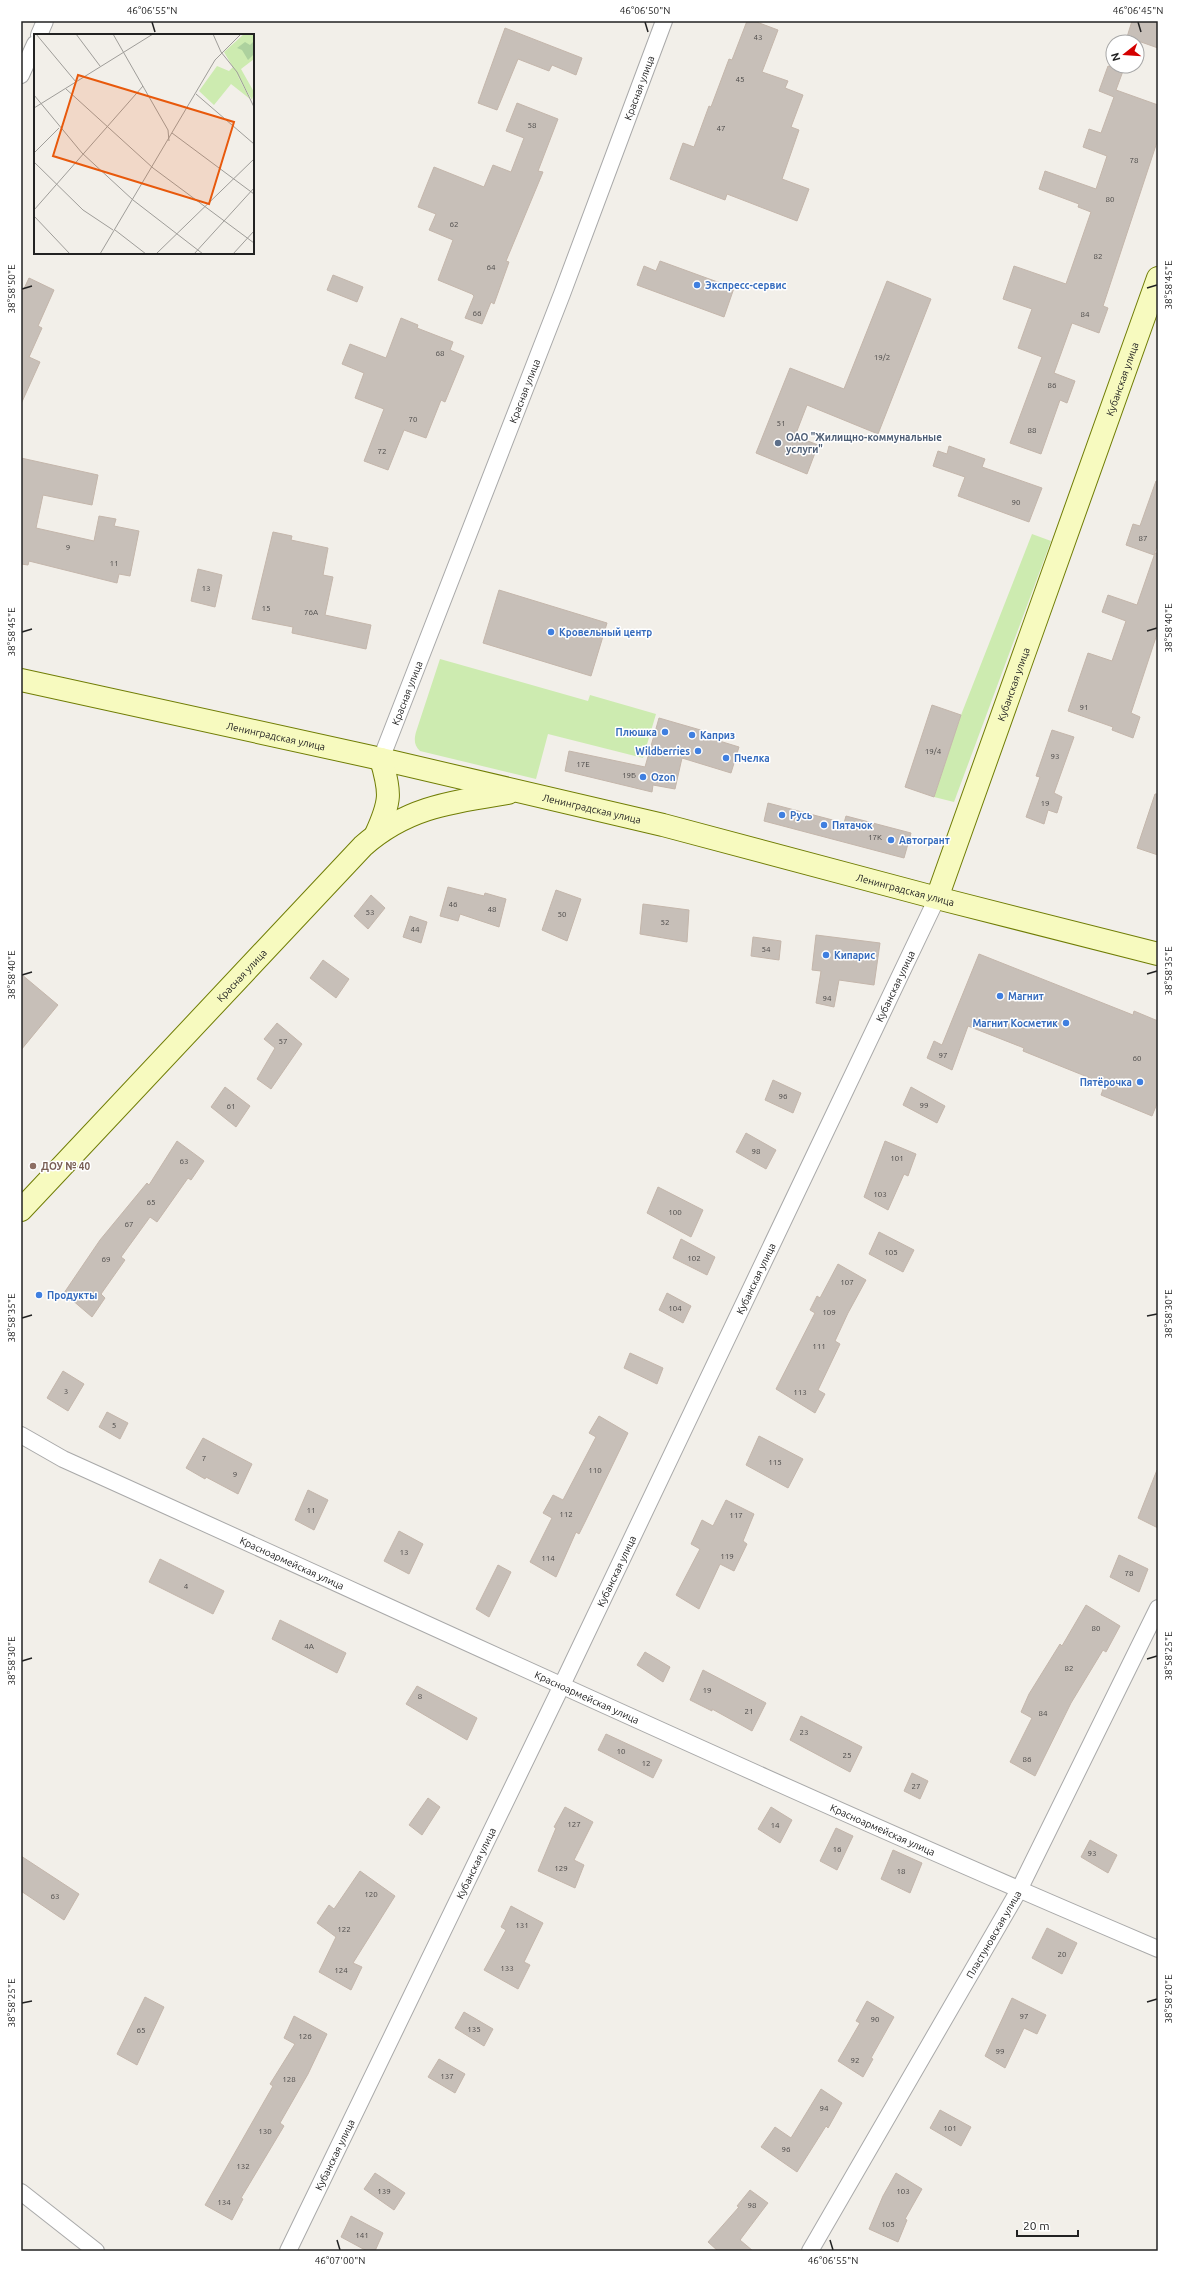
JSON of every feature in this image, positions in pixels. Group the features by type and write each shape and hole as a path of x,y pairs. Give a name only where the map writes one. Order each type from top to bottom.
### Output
{"street":[{"path":"39,34 45,21"},
{"name":"Красная улица","path":"381,759 560,302 664,21"},
{"path":"21,75 34,46"},
{"name":"Кубанская улица","path":"288,2251 562,1685 937,898 1158,278"},
{"name":"Ленинградская улица","path":"21,680 381,759 663,825 937,898 1158,954"},
{"path":"376,834 387,810 389,793 381,759"},
{"name":"Красная улица","path":"21,1210 358,851 376,834 422,810 444,804 518,791"},
{"name":"Красноармейская улица","path":"21,1435 62,1458 562,1685 1019,1890 1158,1949"},
{"name":"Пластуновская улица","path":"810,2251 1019,1890 1158,1608"},
{"path":"21,2192 96,2251"}],"green space":[{"path":"1032,534 1051,541 954,802 934,797 961,715"},
{"path":"440,659 588,701 590,695 656,714 643,758 548,734 536,779 420,751 416,744 415,735"}],"building":[{"path":"747,21 754,21 778,30 762,72 788,81 785,88 803,95 791,127 799,130 782,179 809,189 797,221 727,194 725,200 670,179 683,143 694,147 709,106 711,107 729,59 732,60"},
{"path":"1132,21 1158,21 1158,48 1145,43 1145,34 1128,34"},
{"path":"505,28 582,58 576,75 552,65 549,71 518,59 497,110 478,103"},
{"path":"1105,74 1122,74 1116,90 1158,105 1158,139 1103,306 1108,308 1099,333 1072,323 1054,373 1075,381 1067,403 1060,400 1041,454 1010,443 1042,357 1018,348 1032,309 1003,299 1014,266 1066,284 1091,212 1078,207 1079,204 1039,189 1045,171 1096,189 1107,156 1083,147 1089,129 1101,133 1114,97 1099,91"},
{"path":"517,103 558,119 538,171 543,172 506,261 509,262 494,304 491,302 482,324 465,318 474,296 472,294 438,280 453,240 429,230 436,214 418,207 434,167 484,187 493,165 511,172 524,138 506,131"},
{"path":"660,261 734,288 724,317 637,285 644,266 656,271"},
{"path":"333,275 363,287 357,302 327,290"},
{"path":"29,278 54,290 38,326 42,328 29,357 40,362 21,404 21,295"},
{"path":"887,281 931,299 878,434 807,405 795,436 818,445 807,474 756,453 790,368 844,389"},
{"path":"401,318 418,325 417,328 453,342 450,350 464,356 445,402 441,400 426,438 404,430 388,470 364,461 384,409 355,398 364,373 342,364 350,344 386,358"},
{"path":"949,446 985,459 982,467 1042,488 1029,522 958,496 965,477 933,466 938,451 947,454"},
{"path":"21,458 98,475 92,505 43,495 36,528 94,541 99,516 116,519 114,526 139,531 130,576 119,574 117,583 29,561 28,565 21,564"},
{"path":"1156,481 1158,482 1158,543 1154,555 1126,545 1133,524 1140,526"},
{"path":"273,532 292,536 291,540 328,548 323,575 333,577 325,615 371,625 366,649 292,633 293,627 252,619"},
{"path":"1155,553 1158,553 1158,631 1131,713 1140,717 1133,738 1112,730 1113,727 1068,711 1088,653 1112,661 1126,621 1102,612 1108,595 1137,605"},
{"path":"198,569 222,575 215,607 191,601"},
{"path":"499,590 607,623 591,676 483,643"},
{"path":"932,705 961,715 934,797 905,787"},
{"path":"659,718 704,731 703,736 739,747 731,773 682,758 675,789 653,785 652,792 565,771 569,751 645,767"},
{"path":"1052,730 1074,737 1054,793 1062,797 1057,813 1048,810 1044,824 1026,817 1040,777 1036,776"},
{"path":"1155,794 1158,794 1158,855 1137,848"},
{"path":"768,803 844,823 846,816 911,833 904,858 764,821"},
{"path":"448,887 484,896 485,893 506,899 499,927 460,914 458,921 440,916"},
{"path":"556,890 581,899 567,941 542,930"},
{"path":"371,895 385,908 368,929 354,916"},
{"path":"643,904 689,910 687,942 640,934"},
{"path":"410,916 427,922 421,943 403,937"},
{"path":"816,935 880,943 874,985 839,980 834,1007 816,1003 821,971 812,970"},
{"path":"753,937 781,941 779,960 751,956"},
{"path":"979,954 1133,1015 1134,1011 1158,1021 1158,1101 1152,1116 1101,1095 1105,1084 1023,1051 1024,1048 968,1026 952,1070 927,1058 934,1041 942,1045"},
{"path":"323,960 349,979 336,998 310,978"},
{"path":"21,974 58,1005 21,1050"},
{"path":"277,1023 302,1044 271,1089 257,1079 275,1048 264,1039"},
{"path":"773,1080 801,1093 793,1113 765,1100"},
{"path":"225,1087 250,1106 236,1127 211,1107"},
{"path":"911,1087 945,1106 937,1123 903,1105"},
{"path":"746,1133 776,1150 766,1169 736,1152"},
{"path":"177,1141 204,1161 191,1180 188,1178 157,1222 150,1217 121,1257 125,1260 101,1294 105,1298 92,1317 64,1293 100,1240 147,1183 149,1185"},
{"path":"885,1141 916,1154 908,1176 904,1174 888,1210 864,1197"},
{"path":"658,1187 703,1210 691,1237 647,1213"},
{"path":"879,1232 914,1250 903,1272 869,1254"},
{"path":"681,1239 715,1257 707,1275 673,1258"},
{"path":"838,1264 866,1280 835,1341 840,1344 818,1390 825,1394 815,1413 776,1389 815,1313 810,1310 817,1296 820,1298"},
{"path":"667,1293 691,1306 683,1323 659,1310"},
{"path":"630,1353 663,1368 657,1384 624,1368"},
{"path":"63,1371 84,1384 68,1411 47,1398"},
{"path":"107,1412 128,1423 120,1439 99,1427"},
{"path":"599,1416 628,1433 579,1534 576,1532 556,1577 530,1562 552,1518 543,1513 553,1495 563,1500 596,1437 589,1433"},
{"path":"759,1436 803,1459 788,1488 746,1465"},
{"path":"203,1438 252,1464 238,1494 206,1477 205,1479 186,1468"},
{"path":"1158,1470 1158,1528 1138,1518"},
{"path":"308,1490 328,1500 314,1530 295,1520"},
{"path":"726,1500 754,1514 743,1541 747,1544 734,1571 720,1564 699,1609 676,1595 700,1549 691,1544 702,1520 713,1526"},
{"path":"399,1531 423,1544 409,1574 384,1561"},
{"path":"1119,1555 1148,1569 1139,1592 1110,1577"},
{"path":"160,1559 224,1591 213,1614 149,1582"},
{"path":"498,1565 511,1572 489,1617 476,1609"},
{"path":"1086,1605 1120,1626 1106,1652 1103,1650 1071,1703 1035,1776 1010,1762 1032,1718 1021,1712 1029,1694 1060,1644 1062,1646"},
{"path":"280,1620 346,1653 337,1673 272,1639"},
{"path":"645,1652 670,1667 663,1682 637,1665"},
{"path":"703,1670 766,1703 752,1731 712,1709 712,1711 690,1700"},
{"path":"417,1686 477,1718 467,1740 406,1704"},
{"path":"801,1716 862,1747 850,1772 790,1740"},
{"path":"606,1734 662,1760 653,1778 598,1750"},
{"path":"912,1773 928,1781 920,1799 904,1791"},
{"path":"428,1798 440,1807 422,1835 409,1825"},
{"path":"565,1807 593,1822 574,1860 584,1865 575,1888 538,1871 556,1828 554,1827"},
{"path":"771,1807 792,1820 780,1843 758,1829"},
{"path":"836,1828 853,1836 837,1870 820,1861"},
{"path":"1090,1840 1117,1855 1108,1873 1081,1857"},
{"path":"893,1850 922,1863 910,1893 881,1879"},
{"path":"21,1856 79,1894 64,1920 21,1891"},
{"path":"360,1871 395,1896 353,1963 362,1967 351,1990 319,1972 336,1937 317,1923 329,1905 334,1909"},
{"path":"511,1906 543,1923 524,1962 530,1965 518,1989 484,1970 506,1930 501,1927"},
{"path":"1047,1928 1077,1943 1062,1974 1032,1958"},
{"path":"145,1997 164,2007 137,2065 117,2054"},
{"path":"1012,1998 1046,2015 1037,2034 1024,2028 1005,2068 985,2056"},
{"path":"867,2001 894,2017 871,2058 873,2059 863,2077 838,2061 860,2023 856,2021"},
{"path":"464,2012 493,2029 484,2046 455,2028"},
{"path":"294,2016 327,2034 308,2074 280,2123 284,2126 241,2198 243,2199 232,2220 205,2205 273,2086 270,2084 295,2044 284,2038"},
{"path":"439,2059 465,2074 455,2093 428,2077"},
{"path":"821,2089 842,2103 828,2128 826,2126 797,2172 761,2147 775,2127 791,2138"},
{"path":"940,2110 971,2127 961,2146 930,2128"},
{"path":"375,2173 405,2193 394,2210 364,2189"},
{"path":"896,2173 922,2189 905,2219 907,2220 898,2242 869,2229 883,2196"},
{"path":"750,2190 768,2203 740,2240 753,2251 718,2251 708,2242 739,2207 737,2206"},
{"path":"351,2216 383,2233 375,2251 367,2251 341,2237"}],"place":[{"name":"Экспресс-сервис","path":"697,285"},
{"name":"ОАО \"Жилищно-коммунальные услуги\"","path":"778,443"},
{"name":"Кровельный центр","path":"551,632"},
{"name":"Плюшка","path":"665,732"},
{"name":"Каприз","path":"692,735"},
{"name":"Wildberries","path":"698,751"},
{"name":"Пчелка","path":"726,758"},
{"name":"Ozon","path":"643,777"},
{"name":"Русь","path":"782,815"},
{"name":"Пятачок","path":"824,825"},
{"name":"Автогрант","path":"891,840"},
{"name":"Кипарис","path":"826,955"},
{"name":"Магнит","path":"1000,996"},
{"name":"Магнит Косметик","path":"1066,1023"},
{"name":"Пятёрочка","path":"1140,1082"},
{"name":"ДОУ № 40","path":"33,1166"},
{"name":"Продукты","path":"39,1295"}]}
